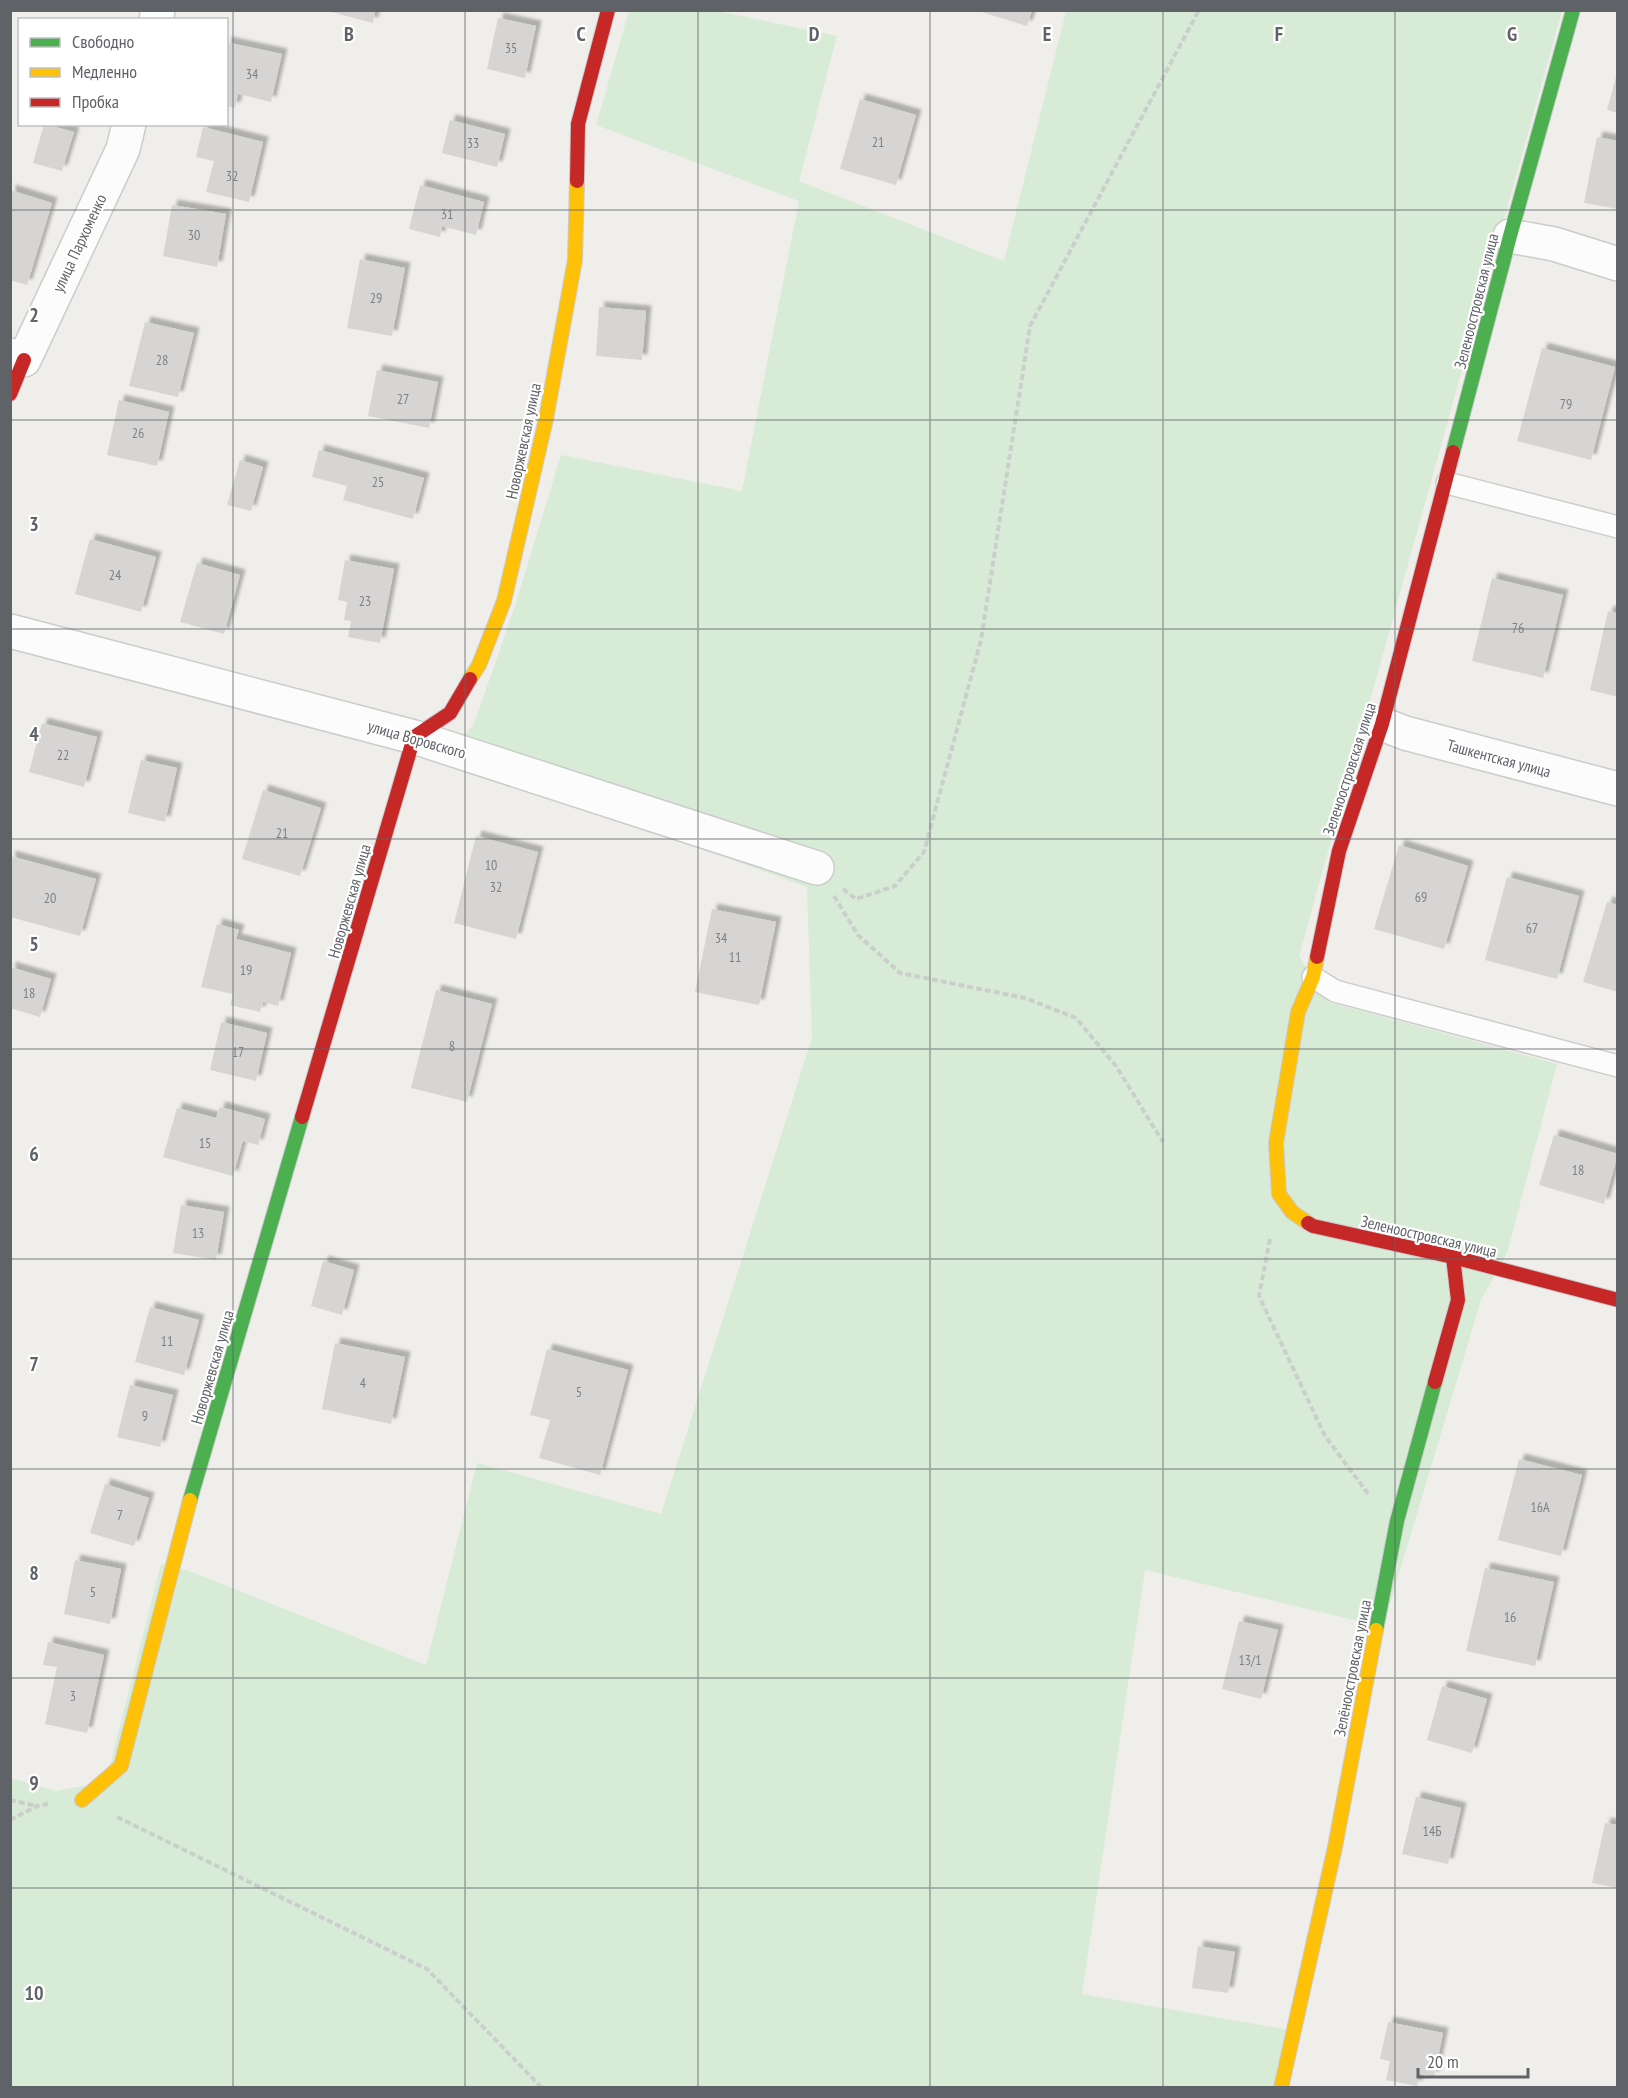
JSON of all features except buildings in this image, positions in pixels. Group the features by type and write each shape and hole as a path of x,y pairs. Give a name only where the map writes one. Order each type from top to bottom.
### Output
{"street":[{"name":"Новоржевская улица","path":"82,1800 121,1766 184,1520 414,737 450,713 479,665 504,601 546,418 575,260 578,124 608,10"},
{"name":"Зеленоостровская улица","path":"1574,10 1510,236 1382,724 1339,851 1313,977 1298,1012 1276,1143 1279,1194 1293,1212 1314,1226 1454,1257 1617,1300"},
{"name":"улица Пархоменко","path":"10,394 17,357 123,149 129,126"},
{"path":"1510,236 1554,244 1617,264"},
{"name":"улица Воровского","path":"10,631 414,737 817,868"},
{"name":"Ташкентская улица","path":"1382,724 1405,733 1617,789"},
{"name":"Зелёноостровская улица","path":"1281,2088 1335,1847 1397,1521 1458,1300 1454,1257"}],"lane":[{"path":"1447,483 1617,527"},
{"path":"1313,977 1335,991 1617,1066"}],"path":[{"path":"817,868 855,899 896,886 924,852 981,640 1030,326 1198,10"},
{"path":"817,868 858,935 900,973 1026,998 1076,1018 1116,1066 1163,1142"},
{"path":"1279,1194 1259,1296 1325,1436 1378,1508 1397,1521"},
{"path":"10,1800 37,1806"},
{"path":"10,1820 37,1806 82,1800 427,1968 542,2088"}],"green space":[{"path":"629,11 717,11 837,36 799,181 1004,261 1066,11 1562,11 1299,956 1328,1002 1557,1064 1507,1253 1481,1300 1383,1627 1145,1570 1082,1994 1290,2030 1286,2087 11,2087 10,1778 57,1791 93,1784 110,1765 161,1564 189,1571 426,1665 477,1463 661,1514 812,1038 807,887 447,756 474,724 515,606 561,455 742,491 799,201 596,125"}],"traffic: fast":[{"path":"1453,452 1573,10"},
{"path":"190,1500 302,1117"},
{"path":"1376,1630 1397,1521 1435,1382"}],"traffic: slow":[{"path":"470,679 479,665 504,601 546,419 575,260 577,181"},
{"path":"1308,1223 1292,1212 1279,1194 1276,1143 1298,1012 1313,977 1317,957"},
{"path":"82,1800 121,1766 190,1500"},
{"path":"1281,2088 1335,1847 1376,1630"}],"traffic: jam":[{"path":"577,181 578,124 608,10"},
{"path":"10,394 24,360"},
{"path":"1317,957 1339,851 1382,724 1453,452"},
{"path":"302,1117 414,737 450,713 470,679"},
{"path":"1308,1223 1453,1257 1618,1300"},
{"path":"1435,1382 1458,1300 1453,1257"}]}
